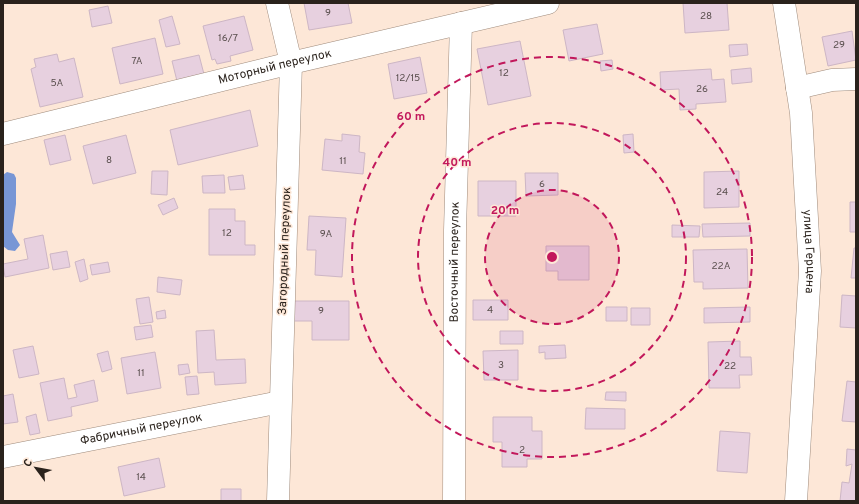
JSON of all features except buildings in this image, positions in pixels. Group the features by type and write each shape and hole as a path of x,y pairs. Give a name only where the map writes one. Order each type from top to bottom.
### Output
{"street":[{"name":"Загородный переулок","path":"277,3 291,63 278,501"},
{"name":"Моторный переулок","path":"3,134 291,63 548,3"},
{"name":"улица Герцена","path":"784,3 801,114 810,271 796,501"},
{"name":"Восточный переулок","path":"454,501 455,230 461,23"},
{"path":"797,88 832,80 856,79"},
{"name":"Фабричный переулок","path":"3,457 280,402"}],"water":[{"path":"7,172 14,174 16,178 16,204 12,232 20,245 15,251 8,250 3,246 3,175"}]}
